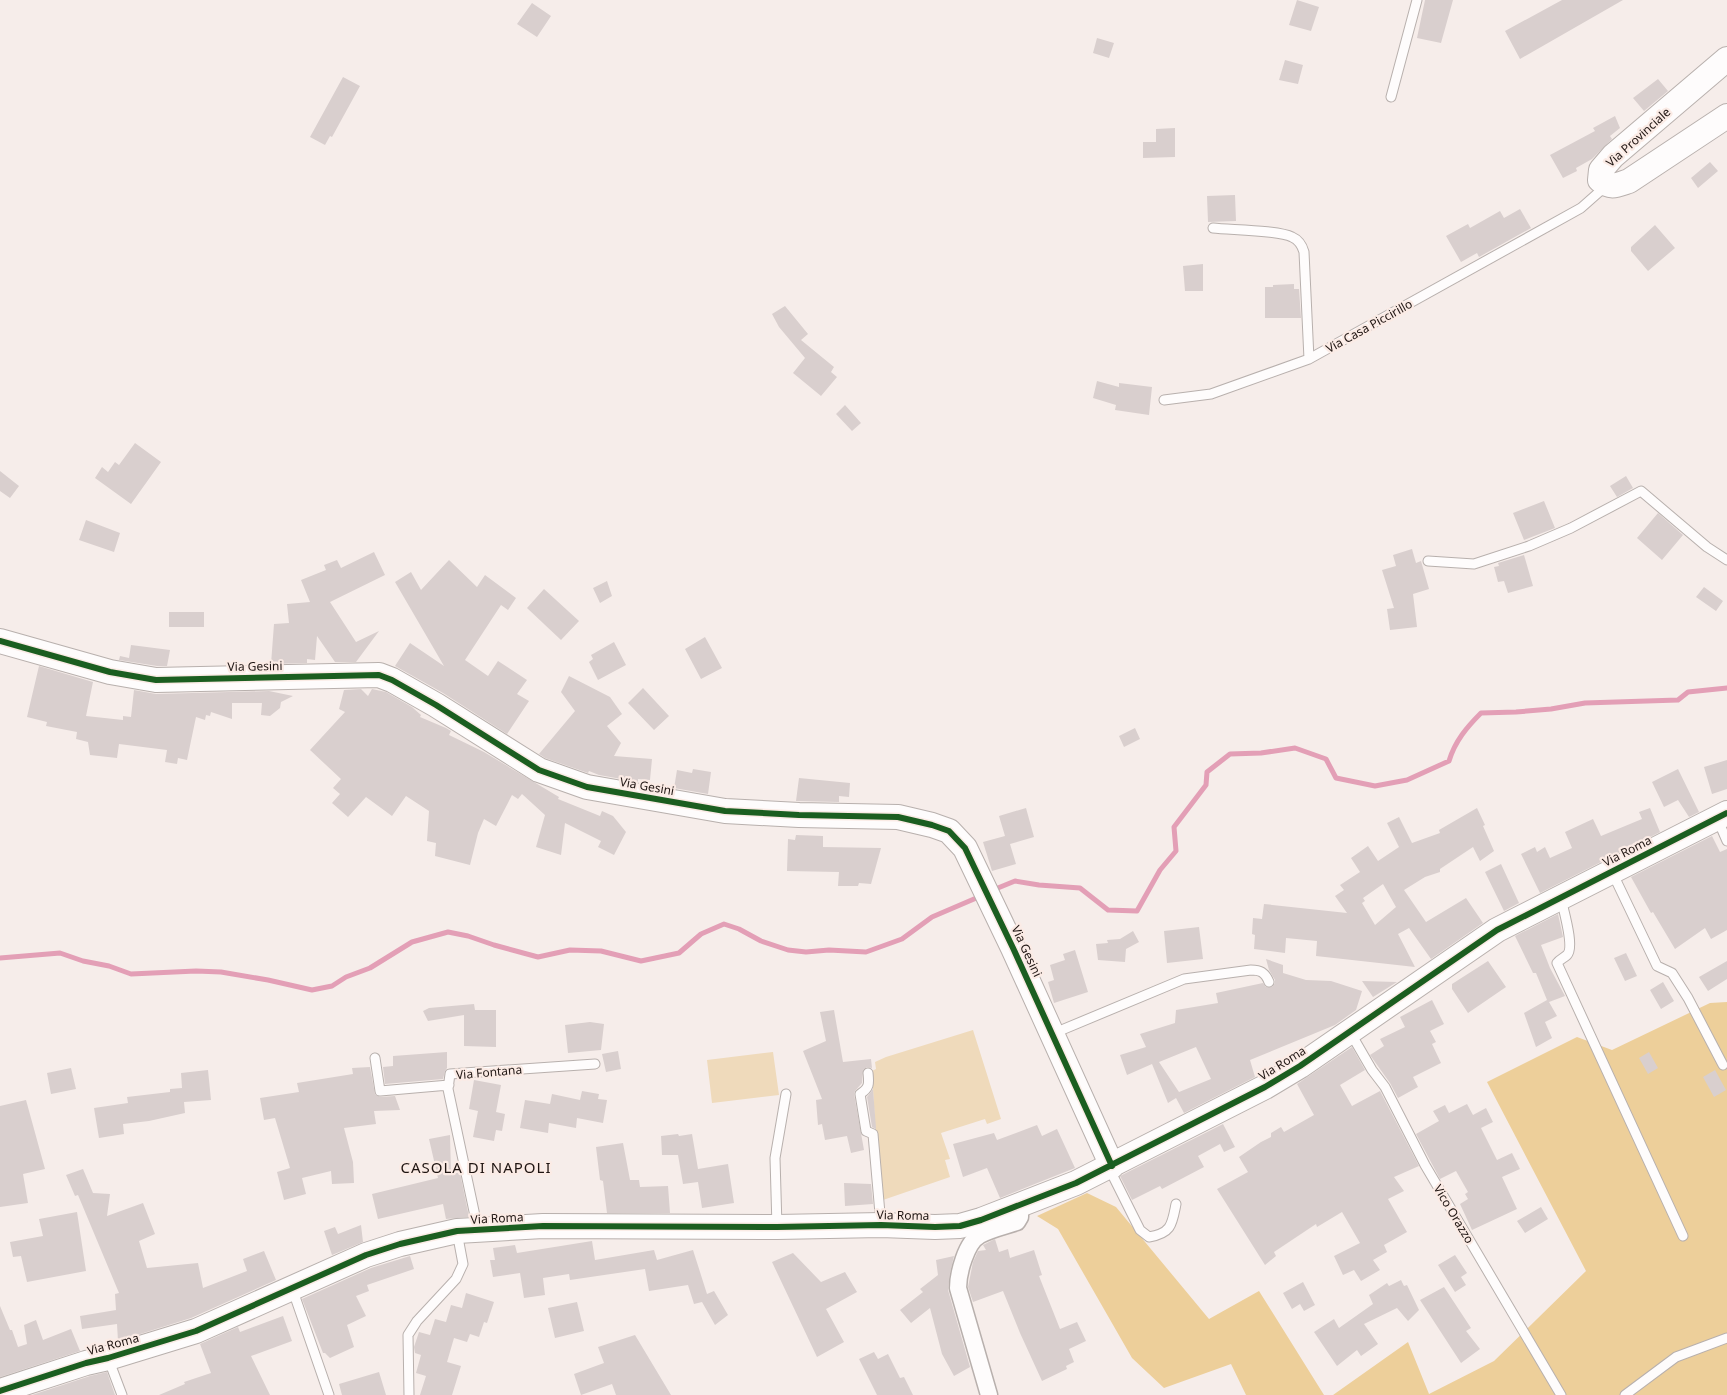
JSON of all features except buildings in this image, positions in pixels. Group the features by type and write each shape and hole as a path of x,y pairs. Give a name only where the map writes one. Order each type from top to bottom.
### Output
{"street":[{"name":"Via Provinciale","path":"1727,59 1613,156 1601,170 1600,180 1607,185 1617,185 1629,181 1727,116"},
{"name":"Via Gesini","path":"0,641 110,672 156,680 379,675 392,680 436,705 539,770 587,787 725,811 898,817 949,831 965,848 1013,948 1110,1167"},
{"name":"Via Roma","path":"0,1391 86,1363 196,1331 366,1256 400,1244 467,1231 544,1226 960,1226 981,1220 1076,1183 1265,1087 1300,1066 1498,930 1722,816"},
{"path":"989,1395 958,1288 958,1274 972,1242 979,1235 1018,1222 1020,1206"}],"lane":[{"path":"1391,97 1417,0"},
{"name":"Via Casa Piccirillo","path":"1213,228 1283,234 1294,237 1299,241 1304,252 1309,359 1581,208 1607,185"},
{"path":"1164,400 1210,394 1309,359"},
{"path":"1428,561 1474,564 1529,546 1571,528 1641,491 1708,547 1727,560"},
{"path":"1722,816 1727,841"},
{"path":"1612,872 1657,966 1672,973 1688,998 1723,1065"},
{"path":"1561,898 1570,938 1570,949 1568,955 1557,963 1683,1236"},
{"path":"1052,1034 1184,979 1259,970 1266,975 1269,982"},
{"name":"Vico Orazzo","path":"1350,1032 1372,1070 1385,1087 1425,1165 1561,1395"},
{"path":"375,1058 380,1090 449,1085"},
{"name":"Via Fontana","path":"409,1395 408,1335 417,1321 456,1279 463,1264 467,1231 448,1089 450,1074 595,1064"},
{"path":"868,1073 869,1086 867,1090 860,1094 866,1131 873,1134 881,1225"},
{"path":"777,1227 775,1158 786,1094"},
{"path":"1110,1167 1140,1230 1149,1237 1166,1231 1172,1225 1176,1204"},
{"path":"292,1288 329,1395"},
{"path":"1625,1395 1676,1357 1727,1338"},
{"path":"108,1358 122,1395"}],"shaded area":[{"path":"1727,1002 1727,1395 1333,1395 1408,1342 1429,1394 1494,1361 1586,1271 1487,1082 1577,1037 1612,1050 1710,1003"},
{"path":"973,1030 1001,1119 987,1124 985,1119 941,1133 950,1159 945,1160 950,1177 883,1200 879,1195 872,1071 876,1069 875,1062"},
{"path":"773,1052 779,1095 712,1103 707,1060"},
{"path":"1087,1193 1116,1207 1209,1319 1259,1291 1324,1395 1246,1395 1231,1364 1164,1388 1132,1358 1058,1229 1037,1216"}],"waterway":[{"path":"993,890 1015,881 1080,888 1108,910 1137,911 1160,870 1176,851 1174,827 1206,785 1207,772 1230,754 1261,753 1295,748 1326,759 1336,778 1375,786 1407,780 1449,761 1462,735 1481,713 1551,709 1585,703 1678,700 1688,692 1727,688"},
{"path":"0,958 60,953 131,974 196,971 221,972 312,990 332,986 346,977 370,968 412,942 448,932 538,957 570,950 601,951 641,961 679,953 701,934 724,924 739,929 761,941 788,950 806,952 829,950 866,952 902,939 932,917 981,896"}],"cycle path":[{"path":"0,641 110,672 156,680 379,675 392,680 436,705 539,770 587,787 725,811 898,817 949,831 965,848 1013,948 1112,1166"},
{"path":"0,1391 86,1363 196,1331 366,1255 400,1244 457,1231 543,1226 777,1227 881,1225 935,1227 960,1226 981,1220 1076,1183 1265,1087 1300,1066 1497,930 1727,813"}],"district":[{"name":"CASOLA DI NAPOLI","path":"476,1167"}]}
